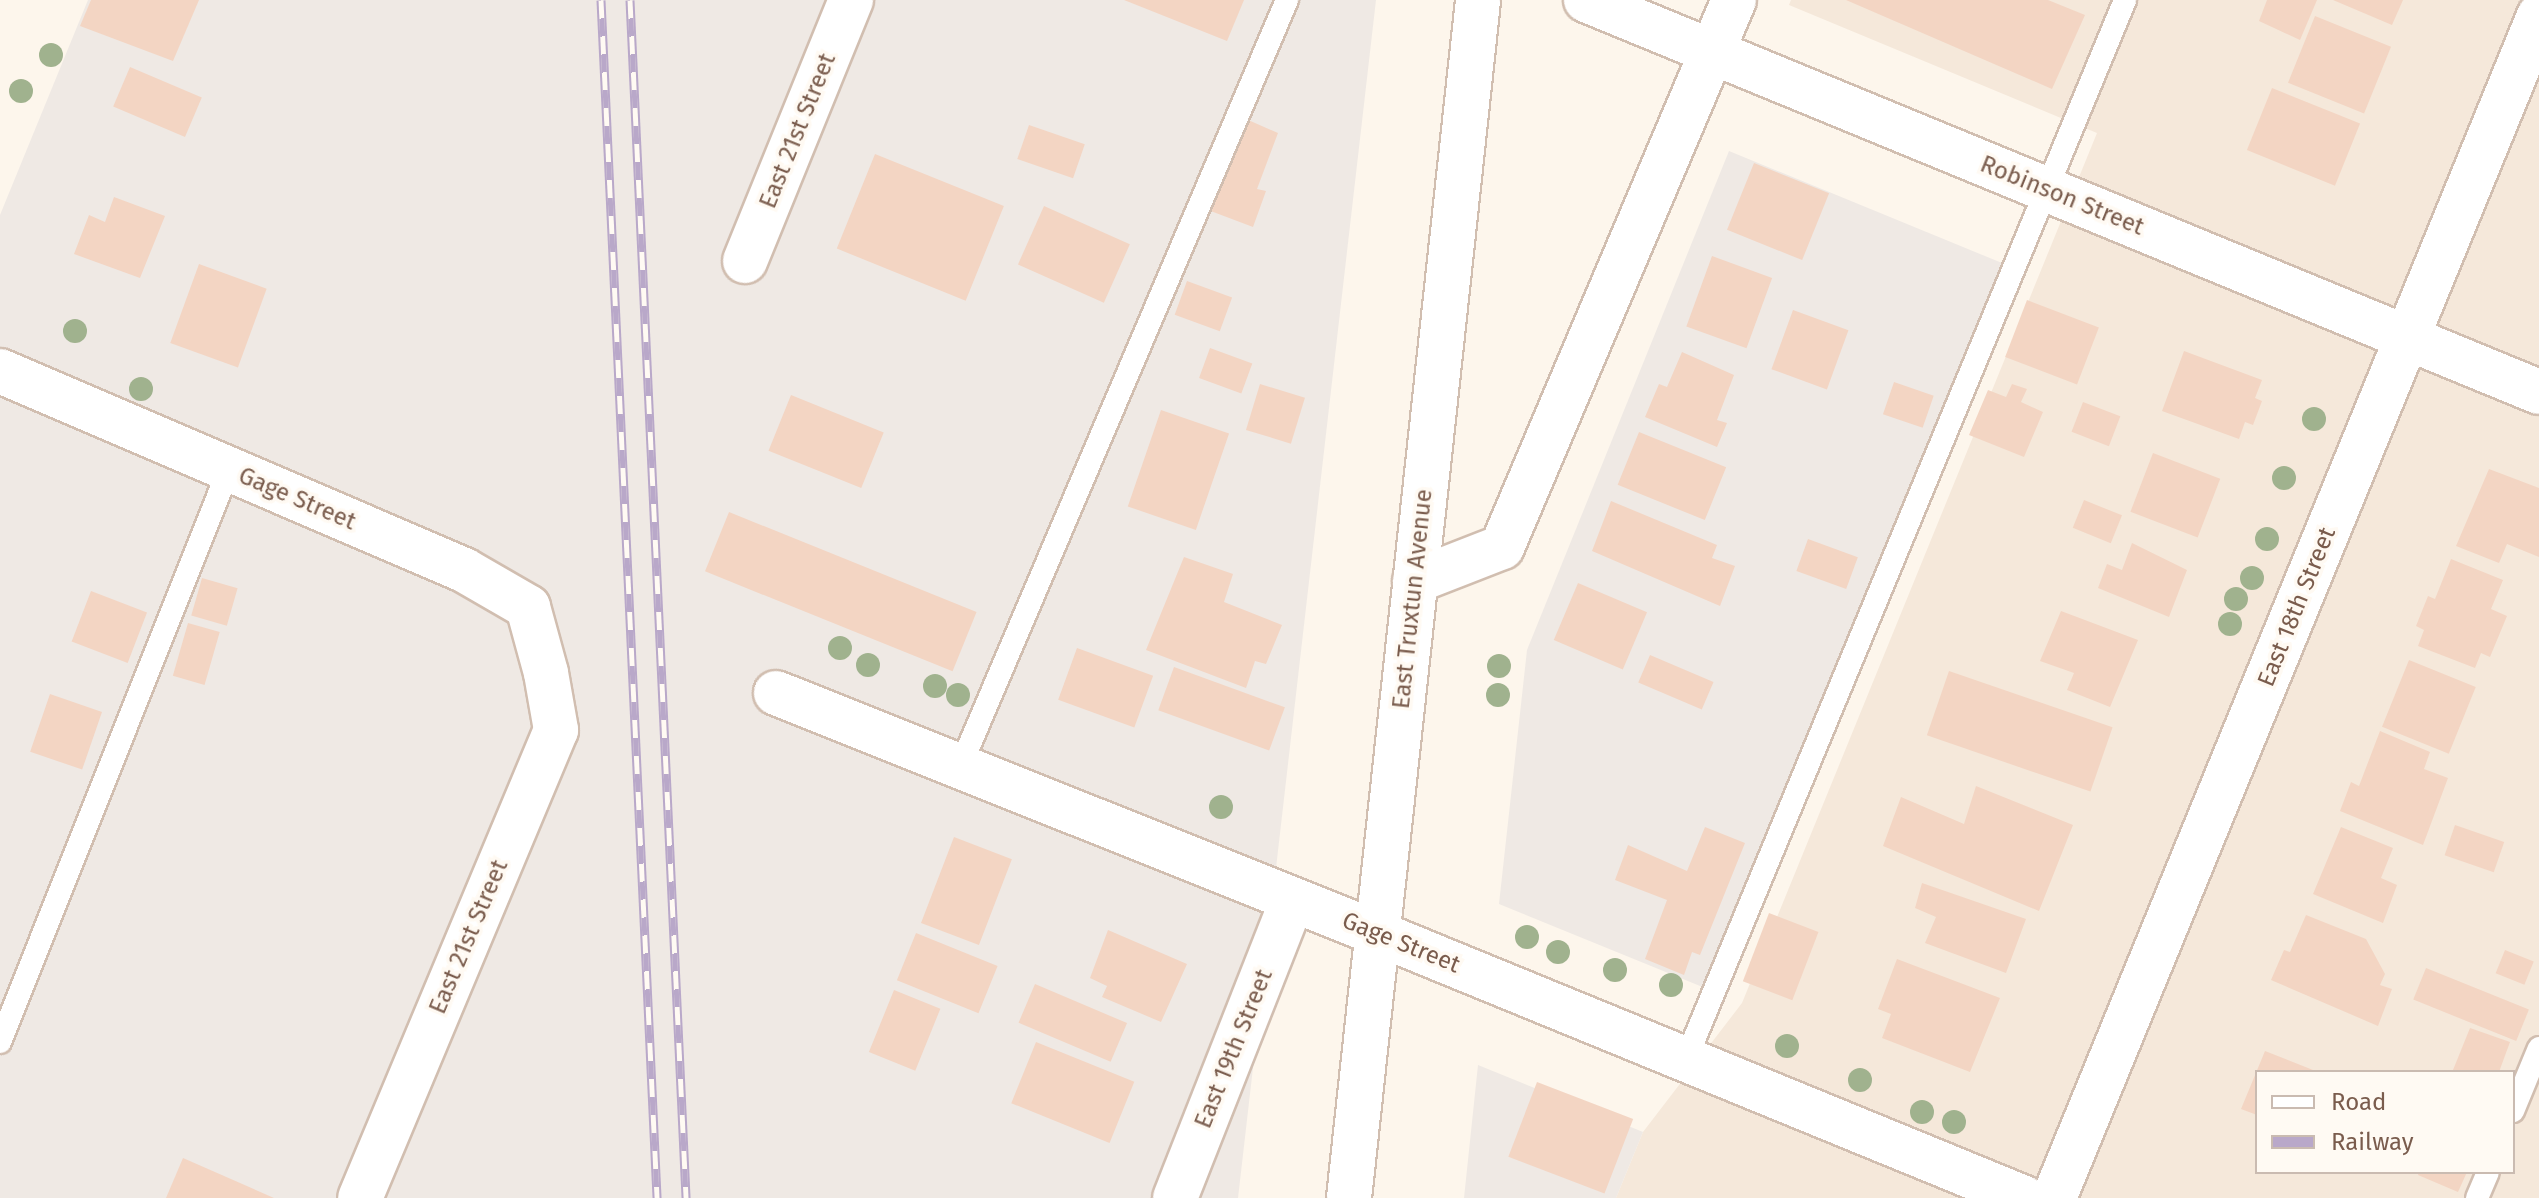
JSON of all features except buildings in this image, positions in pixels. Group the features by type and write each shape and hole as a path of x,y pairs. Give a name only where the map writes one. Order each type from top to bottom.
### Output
{"street":[{"name":"East 21st Street","path":"745,261 851,0"},
{"name":"East Truxtun Avenue","path":"1349,1198 1478,0"},
{"name":"Robinson Street","path":"1586,0 2539,392"},
{"path":"1415,581 1502,547 1715,52 1734,0"},
{"name":"East 18th Street","path":"2054,1198 2539,16"},
{"name":"Gage Street","path":"0,371 464,570 528,607 546,673"},
{"name":"East 21st Street","path":"360,1198 556,730 546,673"},
{"name":"Gage Street","path":"776,693 1377,933 2024,1198"},
{"name":"East 19th Street","path":"1175,1198 1292,901"}],"lane":[{"path":"960,767 1287,0"},
{"path":"1686,1059 2125,0"},
{"path":"0,1042 229,469"},
{"path":"2515,1106 2539,1048"},
{"path":"2477,1198 2487,1174"}],"shaded area":[{"path":"88,0 1376,0 1238,1198 0,1198 0,215"},
{"path":"1791,0 2539,0 2539,1198 1616,1198 1643,1132 1742,1003 2097,133 1789,5"},
{"path":"1729,151 2002,263 1705,988 1499,904 1527,650"},
{"path":"1478,1065 1643,1132 1616,1198 1464,1198"}],"railway":[{"path":"601,0 657,1198"},
{"path":"630,0 686,1198"}]}
